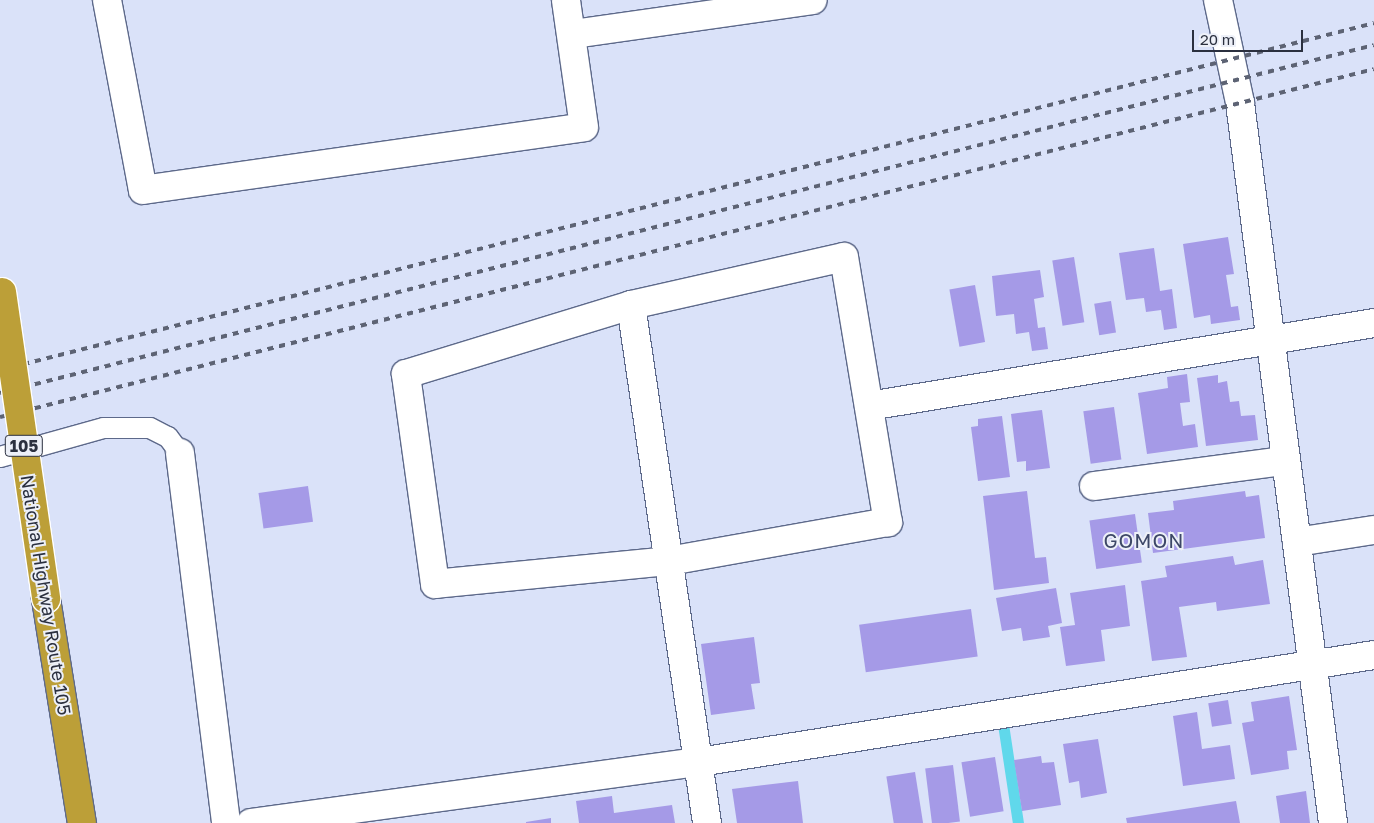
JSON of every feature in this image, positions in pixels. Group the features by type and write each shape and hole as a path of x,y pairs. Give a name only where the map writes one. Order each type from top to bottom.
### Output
{"highway":[{"name":"National Highway Route 105","path":"1,285 46,599 82,823"}],"street":[{"path":"107,0 143,190 584,127 574,34 566,0"},
{"path":"574,34 813,0"},
{"path":"1218,0 1240,103 1333,823"},
{"path":"844,257 888,522 669,561 435,584 406,374 631,305 844,257"},
{"path":"631,305 707,823"},
{"path":"868,406 1270,338 1374,323"},
{"path":"180,453 226,823"},
{"path":"1094,486 1285,461"},
{"path":"1297,542 1374,530"},
{"path":"251,823 699,762 1374,656"}],"lane":[{"path":"0,457 104,428 150,428 168,437 180,453"}],"building":[{"path":"1228,237 1234,274 1226,275 1231,307 1238,306 1240,320 1211,324 1210,315 1194,318 1183,244"},
{"path":"1154,248 1160,291 1172,289 1177,328 1164,330 1161,310 1146,312 1144,298 1126,300 1119,253"},
{"path":"1074,257 1084,322 1063,326 1052,260"},
{"path":"1040,270 1044,297 1034,299 1038,328 1045,327 1048,349 1032,351 1029,332 1016,334 1014,314 996,316 992,276"},
{"path":"975,285 985,342 959,347 949,290"},
{"path":"1111,301 1116,333 1099,335 1094,304"},
{"path":"1187,374 1190,402 1180,403 1183,426 1195,424 1198,447 1147,454 1138,393 1168,388 1167,377"},
{"path":"1218,375 1218,383 1227,381 1230,402 1239,401 1241,416 1255,415 1258,440 1206,446 1197,378"},
{"path":"1114,407 1121,459 1091,464 1083,411"},
{"path":"1042,410 1050,468 1026,471 1026,461 1017,462 1011,414"},
{"path":"1002,416 1010,477 978,481 971,427 978,426 978,419"},
{"path":"308,486 313,522 263,529 258,493"},
{"path":"1027,491 1035,558 1046,557 1049,583 994,590 983,496"},
{"path":"1245,491 1246,497 1259,495 1265,538 1153,553 1148,513 1174,510 1173,501"},
{"path":"1135,514 1142,563 1096,569 1089,520"},
{"path":"1233,556 1235,565 1263,560 1270,604 1217,611 1216,602 1179,607 1187,657 1152,661 1141,581 1167,577 1165,566"},
{"path":"1125,585 1130,626 1101,630 1105,661 1066,666 1060,627 1075,625 1070,593"},
{"path":"1056,588 1062,623 1048,626 1050,637 1023,641 1021,628 1002,631 996,598"},
{"path":"971,609 978,657 866,672 859,625"},
{"path":"754,637 760,683 751,684 755,709 711,715 701,644"},
{"path":"1289,696 1297,750 1287,751 1289,769 1251,775 1242,723 1254,721 1251,702"},
{"path":"1228,700 1232,724 1212,727 1208,703"},
{"path":"1197,712 1202,749 1230,745 1235,779 1183,786 1173,716"},
{"path":"1098,739 1107,793 1081,798 1079,781 1069,783 1063,744"},
{"path":"1041,756 1042,763 1054,762 1061,805 1022,811 1014,760"},
{"path":"995,757 1004,811 970,817 961,762"},
{"path":"953,765 960,822 932,823 925,768"},
{"path":"915,772 923,823 894,823 886,777"},
{"path":"798,781 803,823 737,823 732,789"},
{"path":"1306,791 1310,823 1280,823 1276,796"},
{"path":"612,796 614,813 672,805 675,823 579,823 576,801"},
{"path":"1236,801 1240,823 1127,823 1126,818"},
{"path":"551,818 551,823 526,823 526,822"}],"waterway":[{"path":"1003,724 1018,823"}],"railway":[{"path":"0,370 1374,23"},
{"path":"0,393 1374,45"},
{"path":"0,417 1374,69"}],"district":[{"name":"GOMON","path":"1144,540"}]}
